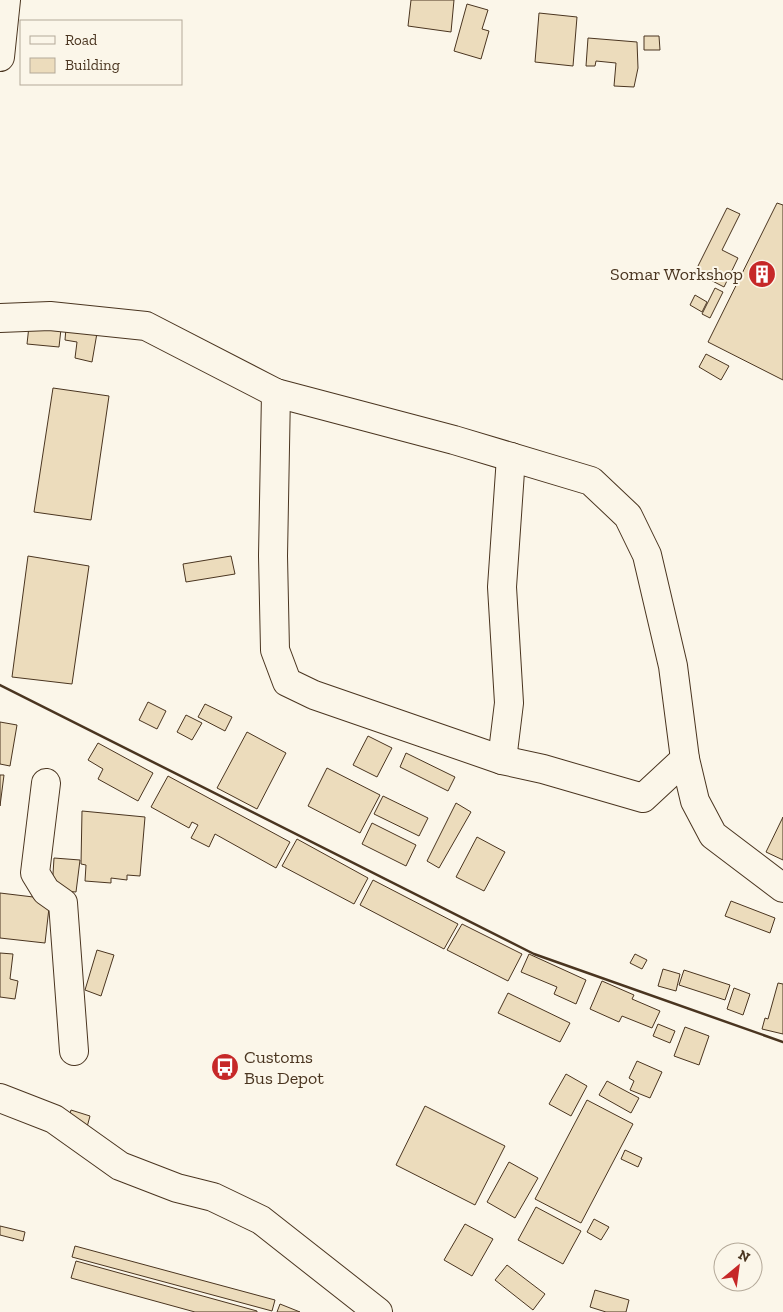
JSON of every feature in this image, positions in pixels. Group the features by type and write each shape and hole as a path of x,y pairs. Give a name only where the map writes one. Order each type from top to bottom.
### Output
{"street":[{"path":"0,57 6,0"},
{"path":"0,318 50,316 146,326 276,393 511,457 592,482 628,516 647,554 673,666 685,759 695,802 713,835 783,888"},
{"path":"276,393 273,556 275,650 287,682 314,695 502,760 543,769 643,798 685,759"},
{"path":"502,760 509,703 502,587 511,457"},
{"path":"46,783 36,873 46,891 63,903 74,1051"},
{"path":"0,1098 54,1119 120,1166 177,1188 213,1197 262,1220 378,1312"}],"building":[{"path":"411,0 454,0 451,32 408,26"},
{"path":"467,4 488,10 482,29 489,31 481,59 454,51"},
{"path":"539,13 577,17 573,66 535,62"},
{"path":"644,36 659,36 660,50 644,50"},
{"path":"588,38 637,42 638,68 634,87 614,86 616,63 596,61 595,66 586,66"},
{"name":"Somar Workshop","path":"777,203 783,205 783,380 708,342"},
{"path":"727,208 740,214 722,250 738,258 724,287 695,272"},
{"path":"715,288 723,292 710,318 702,314"},
{"path":"695,295 707,302 702,312 690,305"},
{"path":"29,326 61,329 59,347 27,344"},
{"path":"66,328 97,333 92,362 75,358 77,342 65,340"},
{"path":"706,354 729,366 721,380 699,367"},
{"path":"53,388 109,396 91,520 34,512"},
{"path":"28,556 89,566 72,684 12,677"},
{"path":"231,556 235,574 186,582 183,564"},
{"path":"148,702 166,711 157,729 139,720"},
{"path":"205,704 232,717 225,731 198,717"},
{"path":"186,715 202,723 192,740 177,732"},
{"path":"0,722 17,725 10,766 0,764"},
{"path":"247,732 286,753 257,809 217,788"},
{"path":"368,736 392,748 377,777 353,765"},
{"path":"98,743 153,773 138,801 98,779 103,769 88,760"},
{"path":"406,753 455,777 448,791 400,767"},
{"path":"327,768 380,795 360,833 308,806"},
{"path":"0,775 4,775 0,806"},
{"path":"168,776 290,842 276,868 215,834 209,847 191,838 198,825 192,822 189,828 151,807"},
{"path":"383,796 428,818 419,836 374,814"},
{"path":"456,803 471,812 439,868 427,861"},
{"path":"82,811 145,817 140,876 127,875 127,880 111,878 111,883 85,881 86,865 81,864"},
{"path":"783,817 783,860 766,852"},
{"path":"372,823 416,845 406,866 362,844"},
{"path":"477,837 505,852 484,891 456,877"},
{"path":"297,839 368,878 354,904 282,866"},
{"path":"54,858 80,860 76,892 52,890"},
{"path":"373,880 458,924 444,949 360,905"},
{"path":"0,893 50,899 45,943 0,938"},
{"path":"731,901 775,918 770,933 725,916"},
{"path":"462,924 522,954 508,981 447,950"},
{"path":"97,950 114,955 101,996 85,990"},
{"path":"0,953 13,954 10,979 18,981 15,999 0,997"},
{"path":"529,954 586,980 576,1004 554,994 557,987 521,972"},
{"path":"635,954 647,960 642,969 630,963"},
{"path":"663,969 680,974 676,991 658,986"},
{"path":"684,970 730,985 725,1000 679,985"},
{"path":"602,981 634,995 632,999 660,1011 652,1028 622,1016 619,1022 590,1009"},
{"path":"778,983 783,984 783,1034 762,1029 765,1018 768,1019"},
{"path":"734,988 750,994 743,1015 727,1009"},
{"path":"508,993 570,1023 560,1042 498,1013"},
{"path":"658,1024 675,1031 670,1043 653,1036"},
{"path":"685,1027 709,1036 699,1065 674,1056"},
{"path":"637,1061 662,1072 650,1098 630,1090 634,1081 629,1078"},
{"path":"566,1074 587,1086 571,1116 549,1104"},
{"path":"607,1081 639,1098 631,1113 599,1095"},
{"path":"587,1100 633,1124 581,1223 535,1199"},
{"path":"425,1106 505,1146 475,1205 396,1165"},
{"path":"71,1110 90,1116 87,1127 68,1121"},
{"path":"625,1150 642,1158 638,1167 621,1159"},
{"path":"509,1162 538,1178 515,1218 487,1202"},
{"path":"536,1207 581,1231 563,1264 518,1240"},
{"path":"594,1219 609,1227 601,1240 587,1232"},
{"path":"465,1224 493,1239 472,1276 444,1260"},
{"path":"0,1226 25,1232 23,1241 0,1235"},
{"path":"75,1246 275,1300 272,1311 72,1257"},
{"path":"76,1261 257,1312 195,1312 71,1278"},
{"path":"507,1265 545,1294 533,1310 495,1280"},
{"path":"595,1290 629,1300 626,1312 606,1312 590,1307"},
{"path":"280,1304 300,1312 277,1312"}],"wall":[{"path":"0,685 534,954 783,1042"}],"place":[{"name":"Somar Workshop","path":"762,274"},
{"name":"Customs Bus Depot","path":"225,1067"}]}
